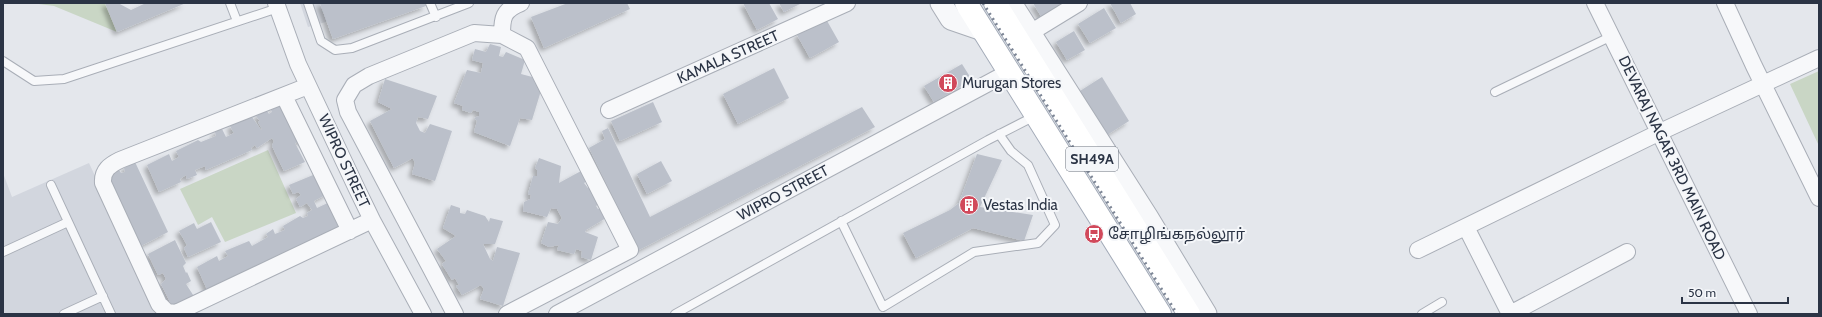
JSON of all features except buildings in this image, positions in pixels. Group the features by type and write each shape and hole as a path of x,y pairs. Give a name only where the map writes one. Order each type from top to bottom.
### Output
{"main road":[{"name":"SH49A","path":"966,3 1160,314"},
{"name":"SH49A","path":"995,3 1189,314"}],"street":[{"path":"502,36 502,18 512,7 521,3"},
{"name":"KAMALA STREET","path":"609,110 847,3"},
{"path":"941,3 951,20 982,30"},
{"path":"1011,3 1148,218 1206,314"},
{"path":"1030,33 1079,3"},
{"name":"DEVARAJ NAGAR 3RD MAIN ROAD","path":"1595,3 1749,314"},
{"path":"1725,3 1819,198"},
{"name":"WIPRO STREET","path":"277,6 298,64 308,86 372,220 423,314"},
{"path":"455,314 348,112 345,100 354,85 376,73 474,33 502,36 527,48 641,269"},
{"path":"1418,250 1658,132 1819,58"},
{"name":"WIPRO STREET","path":"556,314 1009,72"},
{"path":"308,86 120,160 109,166 105,171 102,177 103,183 159,304 167,312 176,313 372,220"},
{"path":"284,96 350,231"},
{"path":"1466,227 1510,314 1628,252"},
{"path":"507,314 630,250"}],"lane":[{"path":"230,3 237,21"},
{"path":"308,3 321,41 335,50 352,48 436,17 469,3"},
{"path":"430,3 436,17"},
{"path":"3,61 34,81 64,79 237,21 277,6"},
{"path":"1495,92 1612,36"},
{"path":"675,314 999,134 1036,116"},
{"path":"841,221 883,307 974,252 1038,243 1055,224 1028,165 1011,152 999,134"},
{"path":"51,185 111,314"},
{"path":"3,252 68,222"},
{"path":"64,314 103,296"},
{"path":"1422,314 1442,302"}],"shaded area":[{"path":"300,3 392,3 308,27"},
{"path":"89,163 159,314 3,314 3,173 12,197"}],"green space":[{"path":"31,3 105,3 117,32 54,6"},
{"path":"1819,71 1819,146 1790,84"},
{"path":"268,150 296,213 225,242 212,217 198,225 180,189"}],"railway":[{"path":"983,3 1177,314"}],"place":[{"name":"Murugan Stores","path":"948,83"},
{"name":"Vestas India","path":"969,205"},
{"name":"சோழிங்கநல்லூர்","path":"1094,234"}]}
